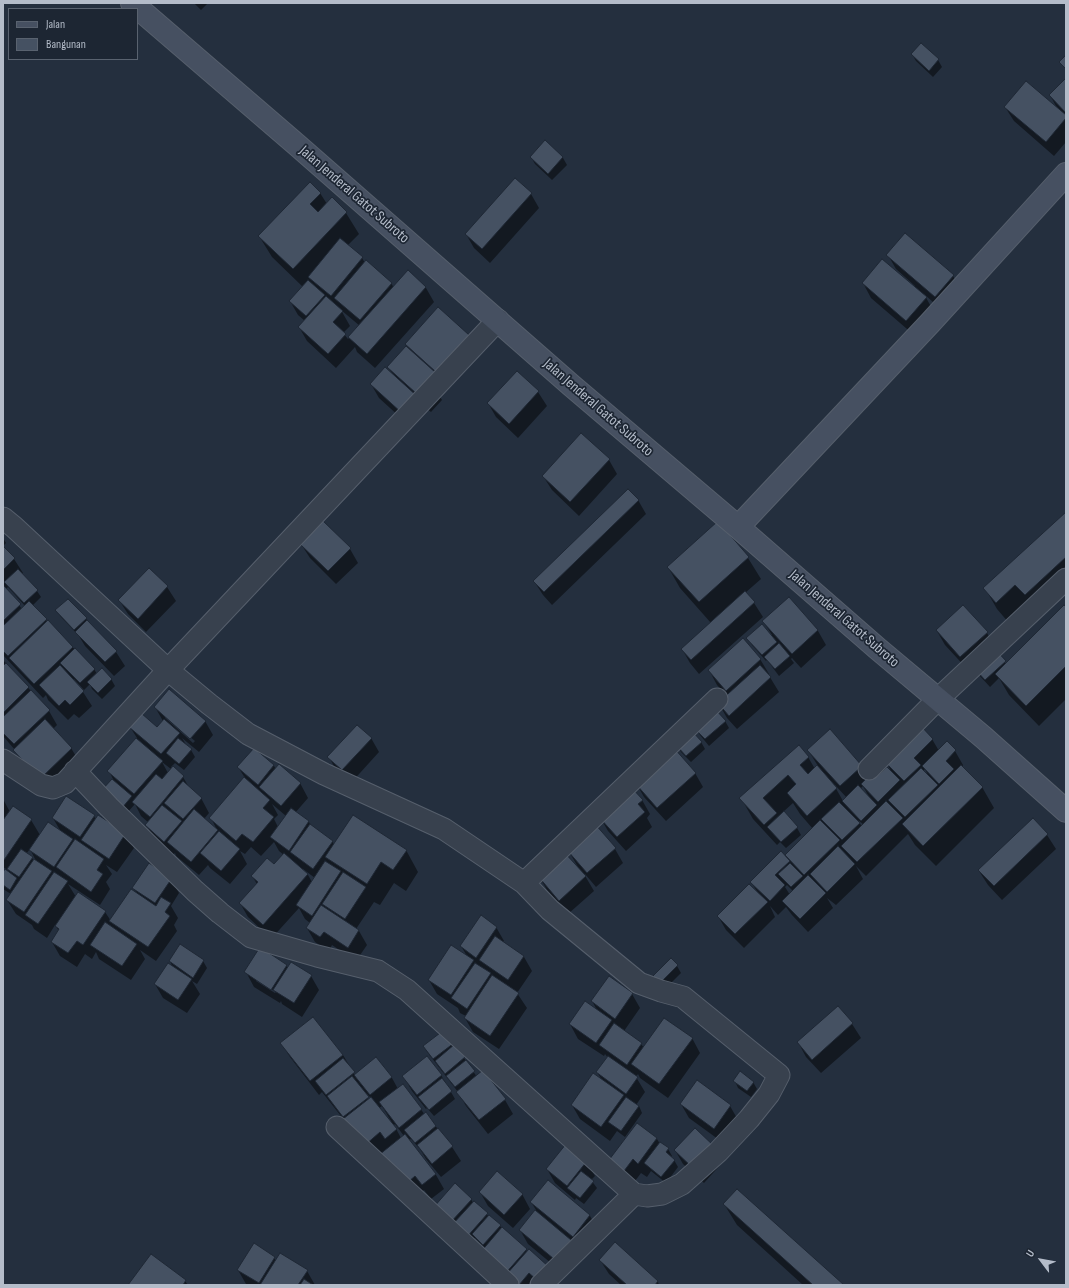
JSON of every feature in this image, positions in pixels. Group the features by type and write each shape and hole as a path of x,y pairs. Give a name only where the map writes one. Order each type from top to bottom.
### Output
{"main road":[{"name":"Jalan Jenderal Gatot Subroto","path":"138,8 309,155 572,386 738,527 1066,811"},
{"path":"738,527 930,323 1066,174"}],"street":[{"path":"3,760 34,781 47,787 58,787 71,778 75,771 168,670 498,320"},
{"path":"3,518 168,670 248,734 324,774 444,829 524,883 550,910 639,983 662,992 683,997 779,1075 769,1094 749,1119 718,1152 682,1184 662,1194 647,1196 634,1194 407,990 378,971 317,956 251,936 195,891 75,771"},
{"path":"869,769 937,700 1066,579"},
{"path":"524,883 717,699"},
{"path":"338,1127 508,1285"},
{"path":"541,1285 634,1194"}],"building":[{"path":"921,43 939,59 929,71 911,54"},
{"path":"1066,55 1066,69 1059,62"},
{"path":"1066,78 1066,113 1049,95"},
{"path":"1026,81 1066,115 1066,118 1046,142 1004,107"},
{"path":"545,140 563,157 548,174 530,157"},
{"path":"515,178 532,193 482,249 465,234"},
{"path":"310,182 321,193 310,204 318,212 332,197 347,212 293,269 258,236"},
{"path":"905,233 954,275 935,297 886,255"},
{"path":"340,238 363,257 331,296 308,277"},
{"path":"882,259 927,297 906,321 862,283"},
{"path":"366,260 392,283 360,320 334,298"},
{"path":"408,270 426,287 367,354 348,337"},
{"path":"308,280 325,295 306,316 289,301"},
{"path":"326,296 343,311 333,322 346,334 328,354 298,327"},
{"path":"438,307 469,335 436,372 405,344"},
{"path":"406,346 436,373 417,394 387,367"},
{"path":"385,367 418,397 403,414 370,384"},
{"path":"517,371 539,391 509,424 487,403"},
{"path":"581,433 610,459 570,502 542,476"},
{"path":"628,489 639,500 544,592 533,581"},
{"path":"1066,512 1066,557 1025,595 1015,585 996,603 983,588"},
{"path":"323,521 351,548 328,571 300,544"},
{"path":"718,521 749,557 699,602 667,567"},
{"path":"3,546 15,558 3,570"},
{"path":"149,568 168,586 138,619 118,600"},
{"path":"18,569 38,590 24,603 4,582"},
{"path":"4,586 21,604 3,621 3,587"},
{"path":"745,591 755,602 691,660 681,649"},
{"path":"789,597 818,630 792,654 762,621"},
{"path":"68,599 87,618 74,630 55,610"},
{"path":"29,601 47,619 8,656 3,651 3,626"},
{"path":"963,605 988,632 960,657 936,630"},
{"path":"1064,605 1066,607 1066,666 1026,706 995,674"},
{"path":"48,620 73,647 34,684 9,658"},
{"path":"87,620 117,651 105,662 75,632"},
{"path":"762,624 777,642 762,655 746,638"},
{"path":"743,638 761,659 726,691 708,670"},
{"path":"779,643 790,656 775,669 764,657"},
{"path":"75,648 95,669 80,683 60,663"},
{"path":"995,649 1006,661 985,680 974,668"},
{"path":"6,663 29,687 3,713 3,666"},
{"path":"60,665 84,691 70,705 65,700 59,706 39,685"},
{"path":"760,665 771,677 729,716 718,703"},
{"path":"102,668 112,679 98,693 87,682"},
{"path":"169,689 206,721 190,739 154,707"},
{"path":"31,690 50,710 14,744 3,733 3,717"},
{"path":"715,709 726,721 705,739 694,728"},
{"path":"141,713 157,727 164,719 180,733 161,754 129,727"},
{"path":"45,719 72,748 40,779 13,750"},
{"path":"357,725 372,738 342,770 327,757"},
{"path":"921,726 933,739 914,758 921,765 904,781 884,761"},
{"path":"830,729 862,766 840,786 807,750"},
{"path":"692,731 702,742 686,756 676,745"},
{"path":"136,738 163,761 134,794 107,771"},
{"path":"178,738 192,749 179,764 166,753"},
{"path":"947,741 956,750 946,761 954,769 939,784 922,766"},
{"path":"799,745 809,757 800,765 808,774 817,765 837,788 807,816 787,793 796,784 788,775 763,798 777,813 764,825 739,798"},
{"path":"254,748 274,765 258,785 237,767"},
{"path":"674,748 696,773 657,808 635,783"},
{"path":"279,764 301,783 281,806 259,787"},
{"path":"961,765 983,787 923,846 902,824"},
{"path":"173,766 184,776 150,817 132,802 156,774 162,779"},
{"path":"887,767 900,780 878,802 861,784 872,773 876,777"},
{"path":"921,768 938,785 905,817 888,800"},
{"path":"244,777 270,800 263,808 274,817 253,842 242,834 236,841 209,818"},
{"path":"112,779 132,796 122,808 101,791"},
{"path":"183,781 202,798 183,819 164,803"},
{"path":"858,785 877,805 861,821 842,801"},
{"path":"631,787 643,800 638,804 645,812 617,837 599,817"},
{"path":"66,796 95,815 80,837 52,818"},
{"path":"886,801 903,818 857,862 841,846"},
{"path":"839,802 860,823 842,840 821,819"},
{"path":"162,805 182,821 164,842 145,825"},
{"path":"13,806 32,819 3,860 3,820"},
{"path":"291,808 309,821 289,851 270,837"},
{"path":"194,809 218,830 191,862 167,842"},
{"path":"784,811 798,827 781,842 767,827"},
{"path":"98,815 126,833 109,859 81,840"},
{"path":"353,815 407,850 393,870 381,862 367,884 325,857"},
{"path":"1033,818 1048,834 994,886 978,870"},
{"path":"820,820 840,840 804,875 785,855"},
{"path":"48,822 73,839 54,867 29,850"},
{"path":"310,824 333,841 313,869 290,852"},
{"path":"595,824 616,848 587,873 567,850"},
{"path":"219,831 240,849 221,871 200,853"},
{"path":"75,839 104,859 97,870 103,874 91,892 56,867"},
{"path":"838,846 855,864 827,892 810,874"},
{"path":"21,849 33,857 19,877 7,869"},
{"path":"781,851 790,861 775,875 785,885 770,901 750,882"},
{"path":"564,852 586,876 559,901 538,876"},
{"path":"284,853 308,874 263,925 239,903 258,882 251,876 267,858 274,864"},
{"path":"34,859 52,871 24,912 6,900"},
{"path":"325,861 341,871 312,916 296,905"},
{"path":"149,863 172,878 155,903 132,888"},
{"path":"790,863 803,876 791,887 778,874"},
{"path":"5,869 17,878 10,890 3,885 3,872"},
{"path":"54,872 68,881 38,924 25,915"},
{"path":"343,872 366,887 345,919 322,904"},
{"path":"808,875 826,893 800,919 782,901"},
{"path":"749,884 768,902 735,934 717,916"},
{"path":"131,889 156,906 161,897 171,903 165,912 170,916 148,947 109,921"},
{"path":"78,892 106,911 83,945 77,941 68,953 51,942 59,929 55,926"},
{"path":"321,905 359,930 348,948 324,932 320,937 306,928"},
{"path":"481,915 497,927 476,958 460,946"},
{"path":"105,922 137,944 122,966 90,945"},
{"path":"495,936 524,956 508,980 479,960"},
{"path":"180,944 204,960 193,978 169,961"},
{"path":"451,945 474,960 451,995 428,980"},
{"path":"260,947 287,965 271,990 244,972"},
{"path":"671,958 678,965 660,983 653,976"},
{"path":"291,962 312,975 294,1003 273,990"},
{"path":"168,963 192,979 178,1000 154,984"},
{"path":"475,963 491,973 467,1009 451,998"},
{"path":"492,975 519,993 490,1036 464,1018"},
{"path":"609,976 633,993 615,1019 591,1001"},
{"path":"585,1001 612,1020 596,1043 569,1024"},
{"path":"838,1006 853,1023 812,1060 797,1042"},
{"path":"313,1017 343,1055 310,1081 280,1043"},
{"path":"664,1018 693,1038 659,1084 631,1064"},
{"path":"614,1023 642,1043 627,1065 599,1045"},
{"path":"444,1030 454,1043 433,1059 423,1046"},
{"path":"455,1044 465,1057 445,1074 435,1061"},
{"path":"427,1056 442,1075 417,1095 402,1076"},
{"path":"608,1056 638,1077 626,1094 596,1072"},
{"path":"376,1057 392,1077 370,1095 354,1075"},
{"path":"343,1058 355,1072 326,1095 315,1081"},
{"path":"466,1060 475,1071 455,1087 446,1076"},
{"path":"483,1070 506,1099 479,1120 456,1092"},
{"path":"740,1071 754,1082 747,1091 733,1081"},
{"path":"593,1073 624,1095 601,1127 571,1105"},
{"path":"352,1076 369,1097 343,1117 327,1096"},
{"path":"442,1078 452,1091 429,1110 418,1097"},
{"path":"697,1080 731,1105 714,1129 680,1104"},
{"path":"403,1084 422,1109 399,1128 379,1102"},
{"path":"371,1097 397,1129 385,1139 380,1132 364,1146 343,1119"},
{"path":"626,1097 639,1106 621,1131 608,1122"},
{"path":"426,1112 436,1126 415,1143 404,1130"},
{"path":"637,1123 657,1138 638,1164 633,1159 624,1171 609,1160"},
{"path":"438,1128 453,1146 432,1164 417,1145"},
{"path":"695,1128 716,1148 695,1170 674,1150"},
{"path":"405,1134 436,1174 422,1185 415,1176 407,1183 379,1155"},
{"path":"660,1142 669,1148 666,1152 675,1160 661,1177 644,1163"},
{"path":"566,1144 587,1161 567,1186 546,1169"},
{"path":"497,1171 523,1194 504,1215 479,1192"},
{"path":"581,1171 594,1181 580,1198 567,1188"},
{"path":"548,1180 590,1215 573,1237 530,1202"},
{"path":"455,1183 472,1199 450,1223 433,1208"},
{"path":"737,1189 844,1285 813,1285 723,1204"},
{"path":"474,1201 488,1213 466,1238 452,1225"},
{"path":"535,1210 571,1240 554,1259 519,1230"},
{"path":"489,1215 501,1225 483,1245 472,1234"},
{"path":"502,1227 527,1249 504,1275 480,1253"},
{"path":"615,1242 658,1281 655,1285 627,1285 599,1260"},
{"path":"254,1243 275,1257 259,1283 237,1270"},
{"path":"529,1249 550,1268 538,1281 529,1273 519,1285 515,1285 505,1276"},
{"path":"280,1253 308,1270 298,1285 260,1285"},
{"path":"151,1254 186,1280 183,1285 128,1285"},
{"path":"304,1279 313,1285 300,1285"}]}
